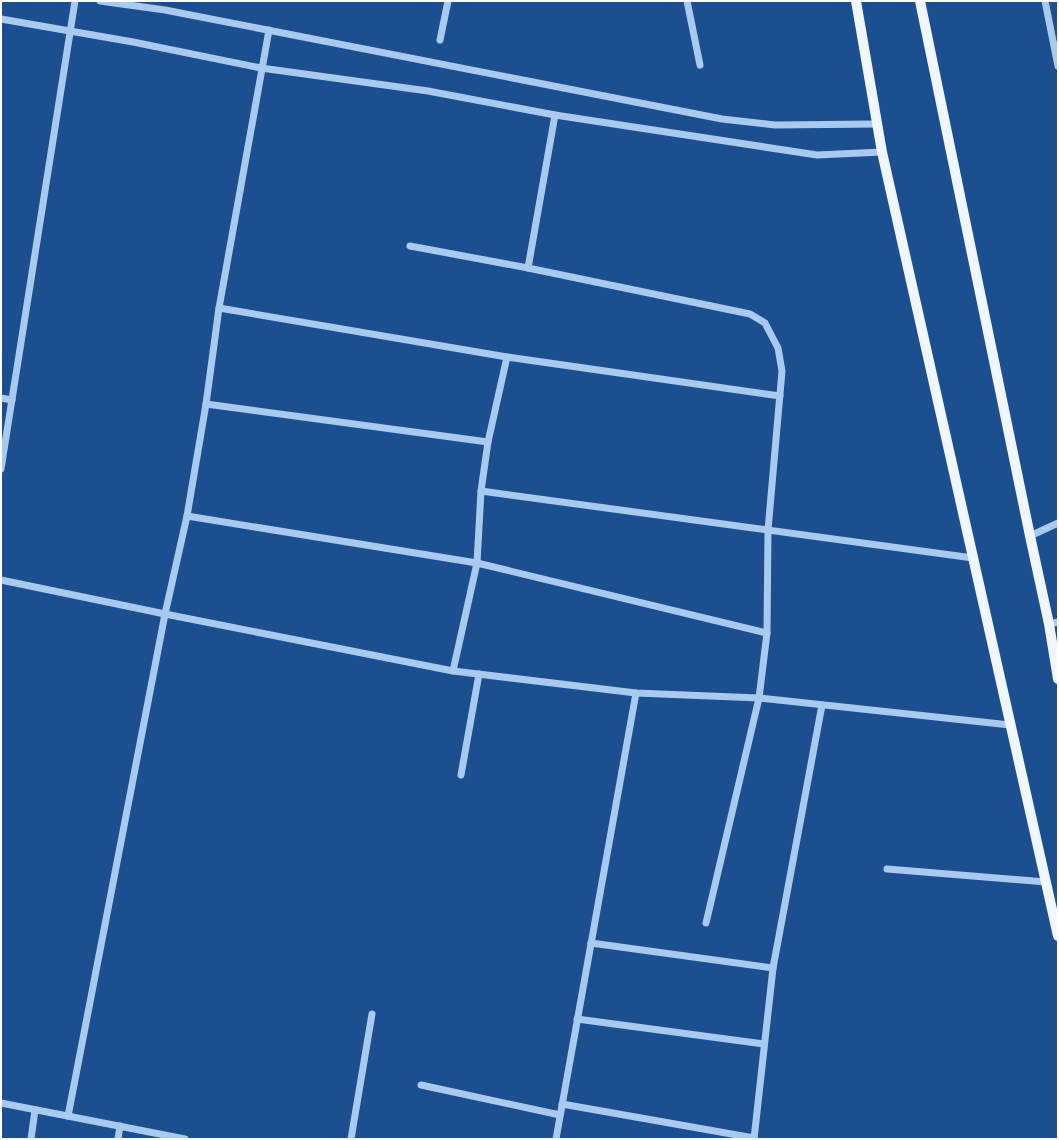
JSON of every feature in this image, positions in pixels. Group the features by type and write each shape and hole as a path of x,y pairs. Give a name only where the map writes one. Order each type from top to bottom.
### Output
{"main road":[{"path":"856,1 882,152 1058,936"},
{"path":"920,1 1030,536 1053,623 1058,679"}],"street":[{"path":"1,469 75,1"},
{"path":"100,1 147,4 269,30 722,119 775,125 877,124"},
{"path":"440,40 448,1"},
{"path":"687,1 700,65"},
{"path":"1045,1 1058,66"},
{"path":"1,19 133,42 261,68 428,91 555,115 817,155 882,152"},
{"path":"68,1116 165,614 187,516 206,404 219,308 269,30"},
{"path":"528,268 555,115"},
{"path":"410,246 528,268 750,314 765,323 778,348 782,371 768,530 767,633 759,698 706,923"},
{"path":"219,308 507,357 780,396"},
{"path":"453,671 477,563 481,490 488,442 507,357"},
{"path":"1,398 12,400"},
{"path":"206,404 488,442"},
{"path":"481,490 973,558"},
{"path":"187,516 477,563 767,633"},
{"path":"1030,536 1058,523"},
{"path":"1,580 453,671 636,693 759,698 1010,725"},
{"path":"461,775 479,674"},
{"path":"556,1139 636,693"},
{"path":"562,1104 754,1139 773,968 822,705"},
{"path":"887,869 1046,882"},
{"path":"591,943 773,968"},
{"path":"351,1139 372,1014"},
{"path":"577,1019 764,1044"},
{"path":"421,1085 560,1115"},
{"path":"1,1103 185,1139"},
{"path":"30,1139 35,1110"},
{"path":"118,1139 120,1126"}]}
